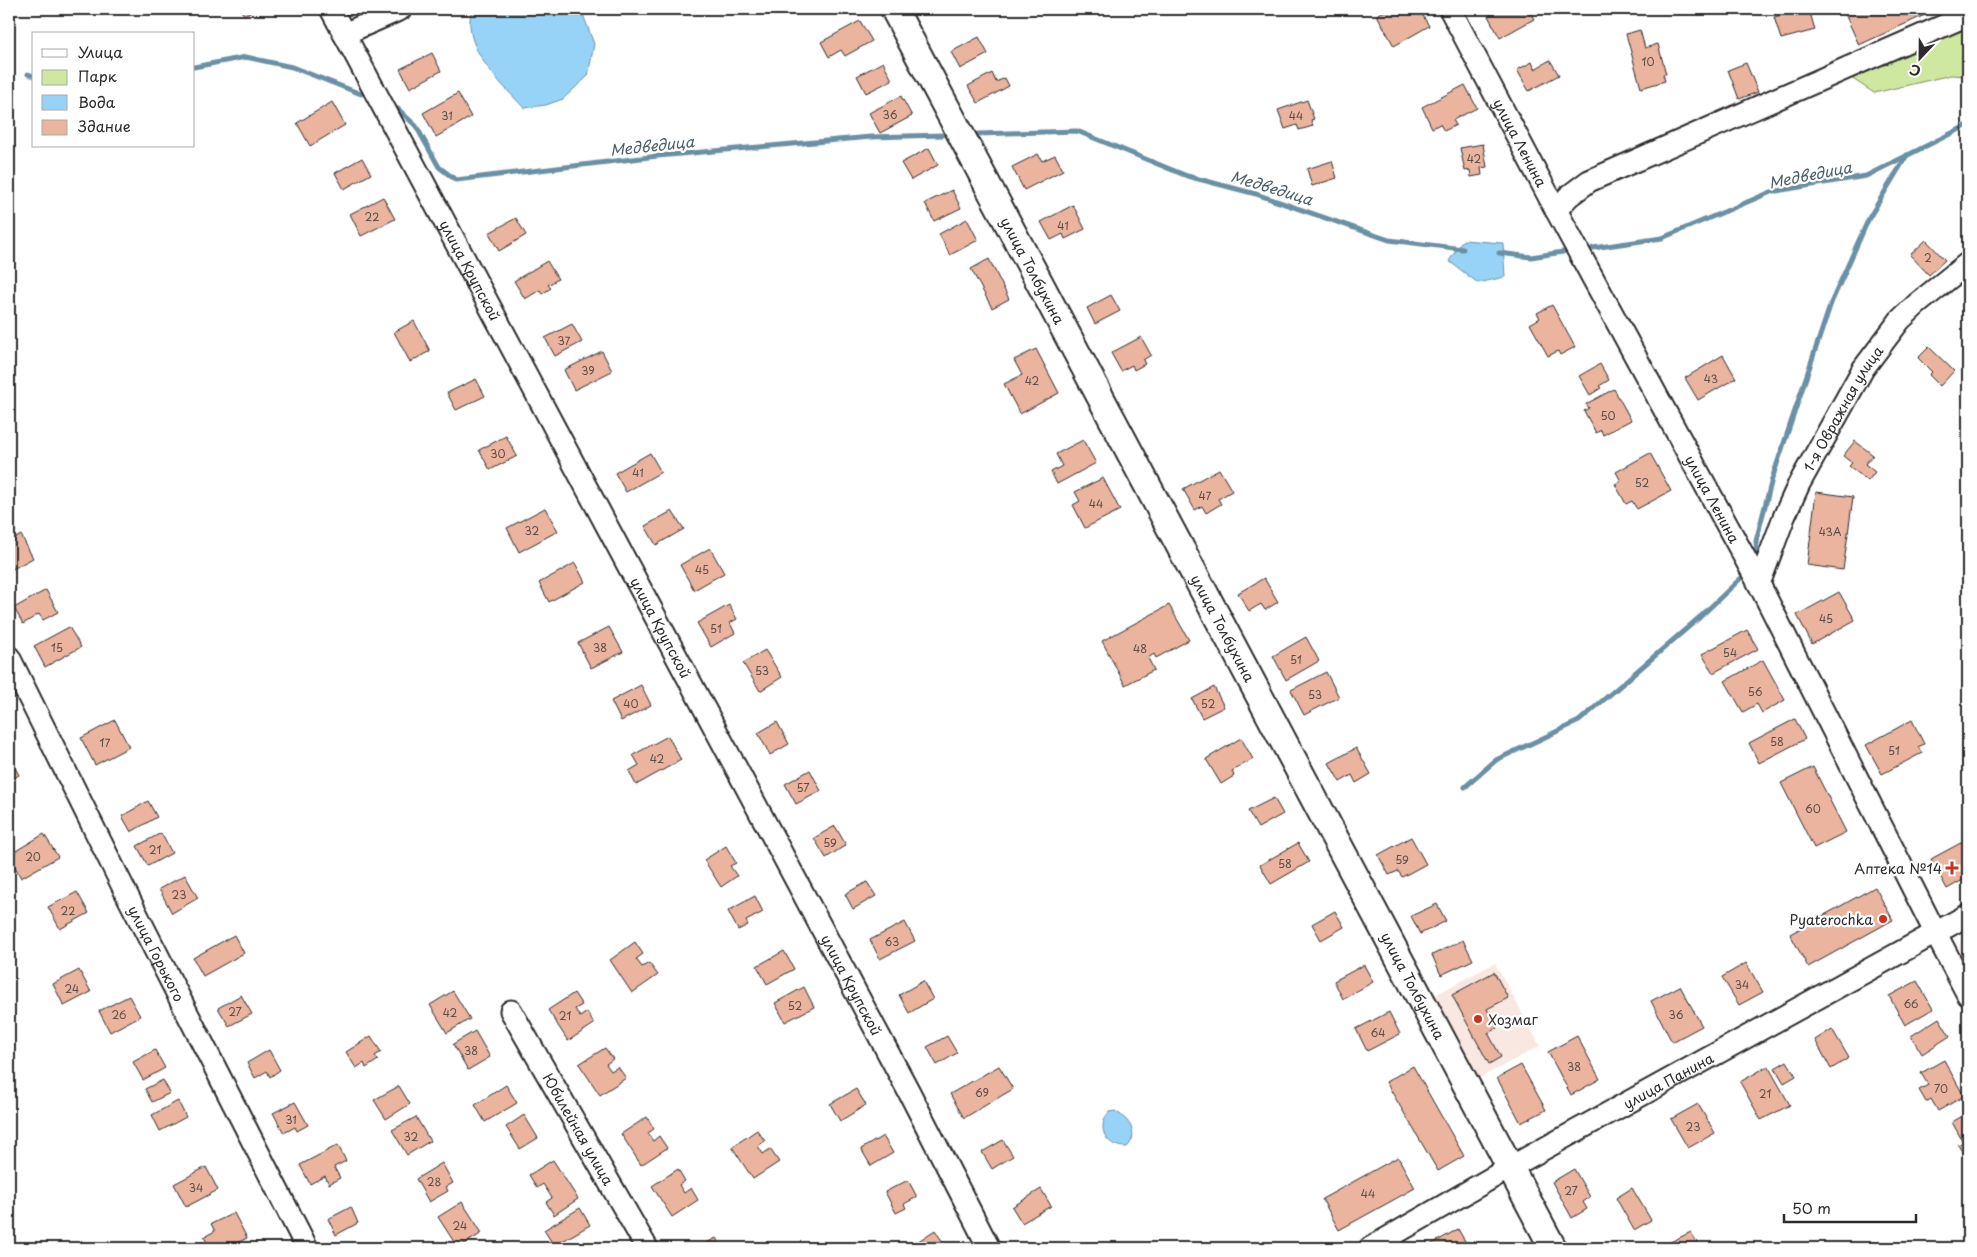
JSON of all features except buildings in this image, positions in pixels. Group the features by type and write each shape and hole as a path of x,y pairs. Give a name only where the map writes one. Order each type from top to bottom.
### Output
{"main road":[{"name":"улица Толбухина","path":"894,9 1553,1248"}],"street":[{"name":"улица Крупской","path":"330,9 990,1248"},
{"path":"344,34 401,9"},
{"name":"улица Ленина","path":"1450,9 1556,210 1759,584 1968,995"},
{"path":"1556,210 1569,196 1588,181 1968,15"},
{"name":"1-я Овражная улица","path":"1759,584 1784,517 1799,484 1863,369 1900,320 1968,263"},
{"name":"улица Горького","path":"9,657 127,895 307,1248"},
{"name":"улица Панина","path":"1370,1248 1510,1168 1968,915"},
{"name":"Юбилейная улица","path":"511,1011 647,1248"}],"shaded area":[{"path":"1968,927 1968,964 1959,948 1962,931"},
{"path":"1495,963 1540,1046 1476,1080 1431,997"}],"green space":[{"path":"1968,20 1968,76 1951,75 1874,93 1845,74"}],"water":[{"path":"472,9 581,9 594,44 588,76 563,99 546,105 524,108 494,76 477,50 472,37 470,23"},
{"path":"1463,240 1503,243 1505,277 1478,283 1449,261"},
{"path":"1115,1111 1125,1118 1133,1132 1131,1142 1127,1147 1109,1141 1103,1130 1105,1118 1109,1112"}],"waterway":[{"name":"Медведица","path":"195,67 246,57 292,67 361,94"},
{"name":"Медведица","path":"28,74 32,75"},
{"name":"Медведица","path":"398,109 416,126 439,167 456,180 658,156 871,137 943,135"},
{"name":"Медведица","path":"1593,248 1662,238 1771,192 1866,176 1968,125"},
{"name":"Медведица","path":"978,134 1077,131 1187,176 1256,194 1389,240 1463,249"},
{"path":"1758,562 1756,541 1772,479 1831,303 1869,218 1907,155"},
{"name":"Медведица","path":"1499,253 1531,257 1563,252"},
{"path":"1465,787 1496,760 1579,721 1700,617 1740,579"}],"place":[{"name":"Аптека №14","path":"1952,868"},
{"name":"Pyaterochka","path":"1883,919"},
{"name":"Хозмаг","path":"1478,1019"}]}
